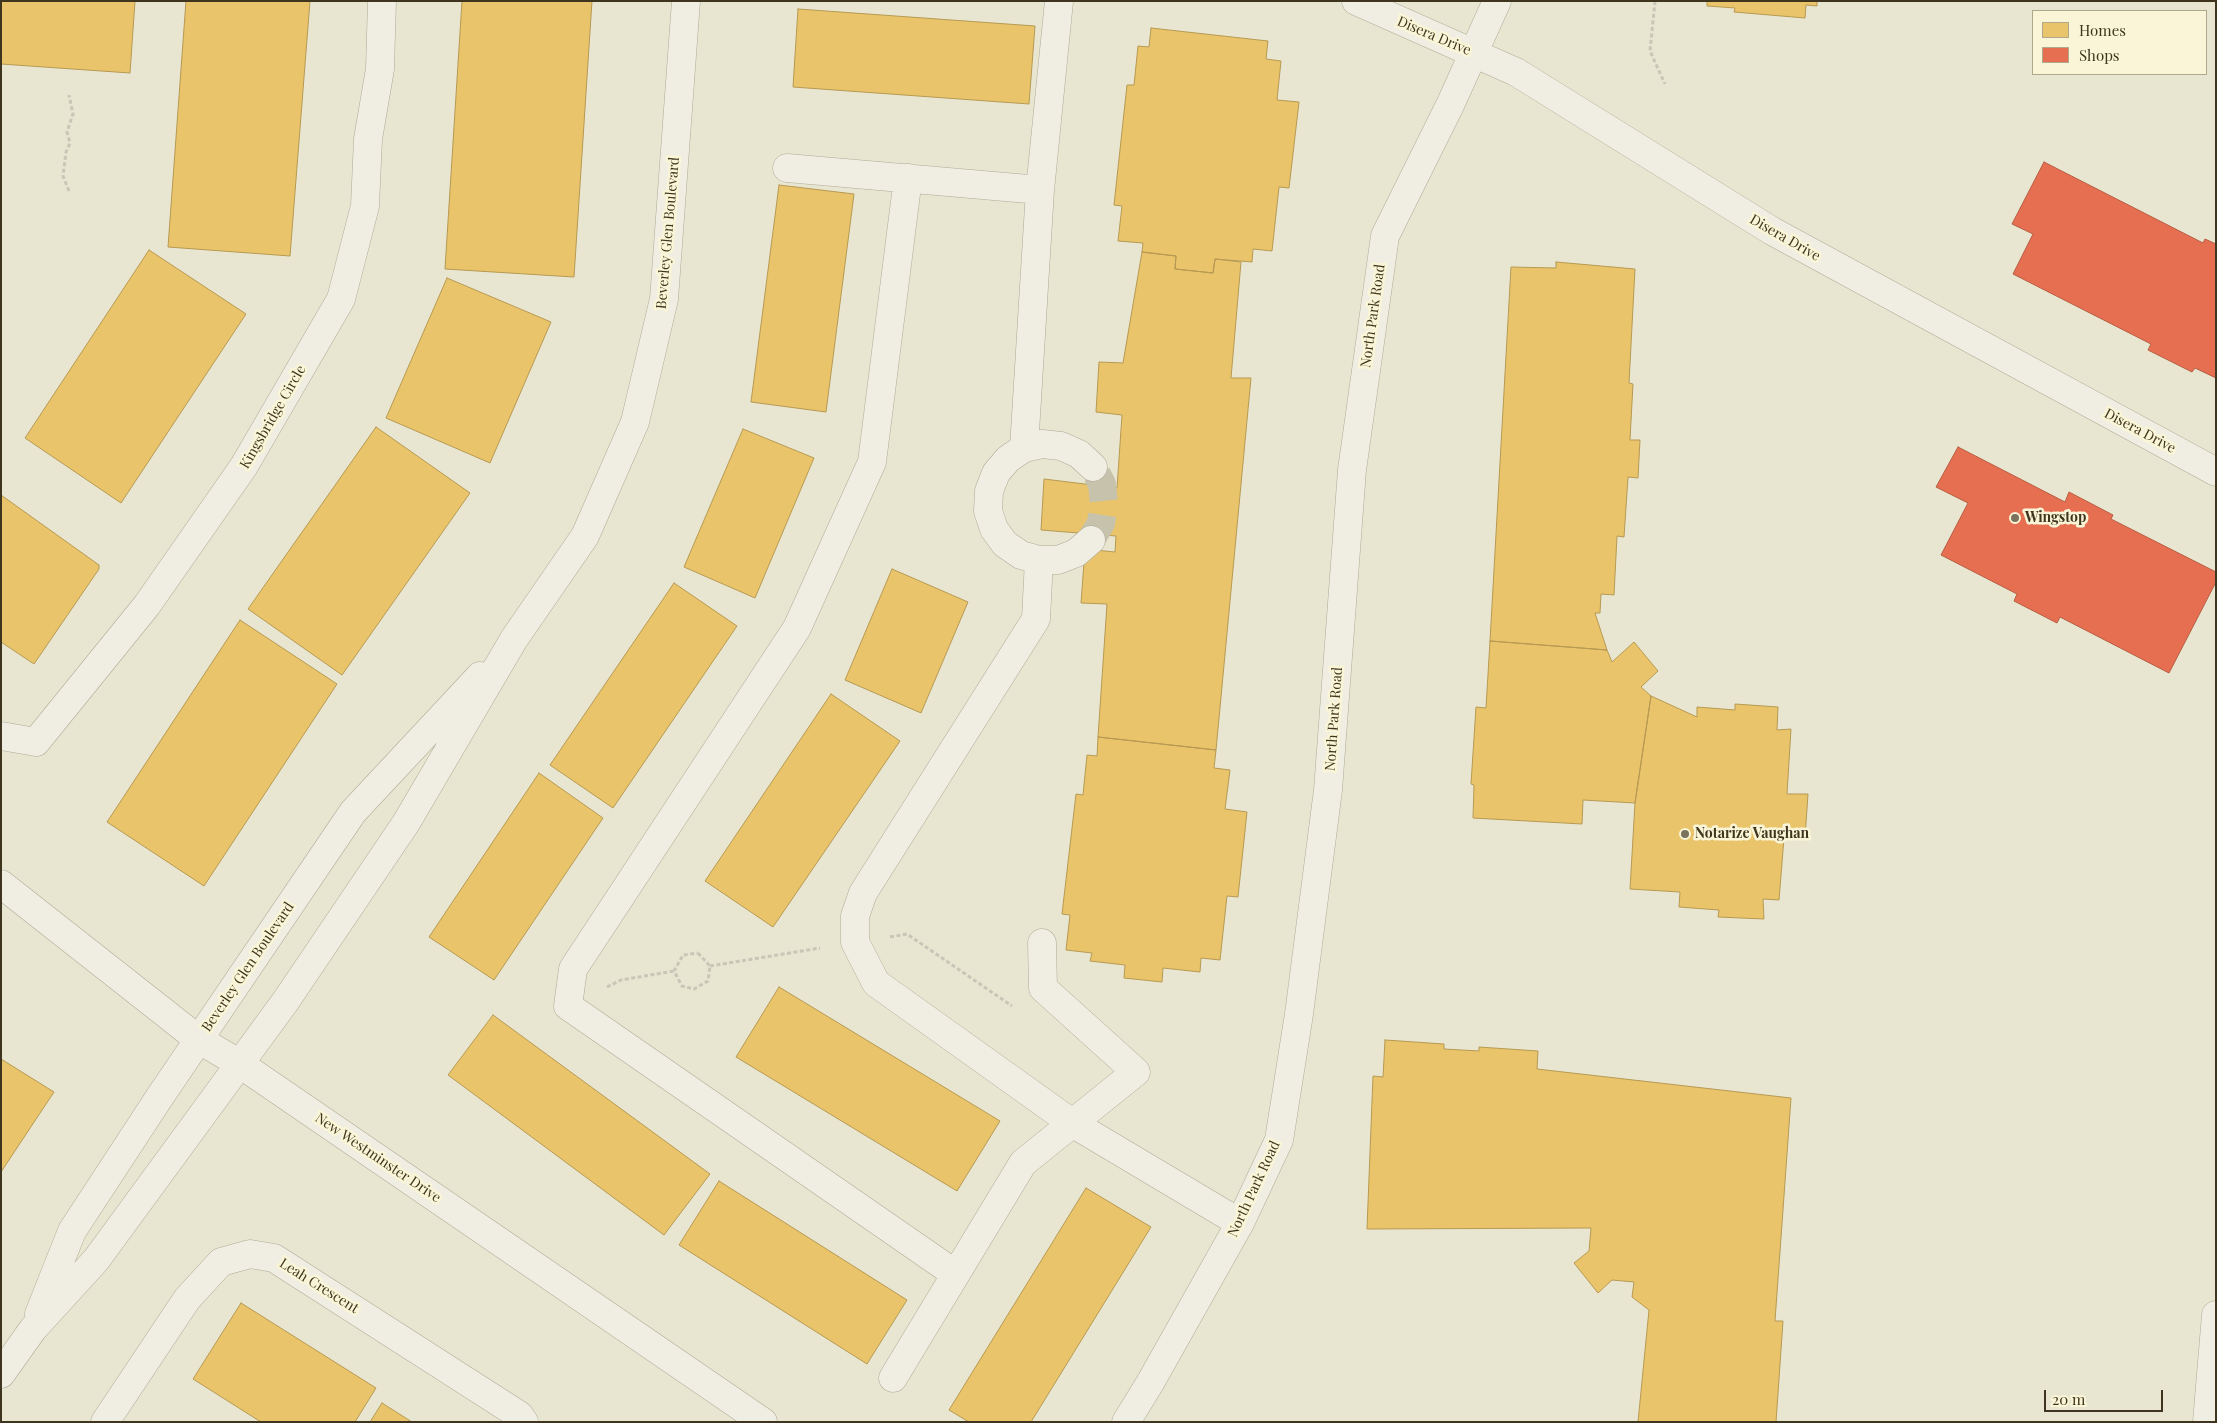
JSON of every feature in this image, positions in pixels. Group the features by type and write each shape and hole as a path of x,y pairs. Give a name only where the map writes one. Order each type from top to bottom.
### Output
{"street":[{"name":"Kingsbridge Circle","path":"1,736 36,742 147,605 244,466 341,299 365,206 368,139 380,69 382,1"},
{"name":"Beverley Glen Boulevard","path":"1,1374 34,1330 96,1260 285,1002 406,823 514,639 585,536 635,422 664,300 686,1"},
{"path":"1024,448 1040,190 1060,1"},
{"name":"Disera Drive","path":"1356,1 1516,72 1772,232 2216,472"},
{"name":"North Park Road","path":"1126,1422 1240,1223 1279,1140 1299,1014 1328,790 1352,470 1385,236 1498,1"},
{"path":"788,168 1040,190"},
{"path":"908,178 872,462 796,628 573,970 568,1006 954,1273"},
{"path":"1091,540 1076,553 1058,560 1039,560 1021,555 1005,544 994,529 988,511 989,491 996,473 1008,458 1024,448 1042,444 1062,446 1079,454 1093,467"},
{"path":"1039,560 1036,619 864,893 855,916 855,942 876,983 1072,1123 1240,1223"},
{"name":"Beverley Glen Boulevard","path":"34,1330 72,1231 198,1039 353,812 514,639"},
{"name":"New Westminster Drive","path":"1,884 198,1039 240,1064 763,1422"},
{"path":"893,1378 954,1273 1023,1163 1136,1072 1043,988 1042,943"},
{"name":"Leah Crescent","path":"104,1422 187,1300 221,1262 250,1254 274,1258 519,1415 524,1422"},
{"path":"2207,1422 2216,1315"}],"path":[{"path":"1655,1 1650,51 1665,84"},
{"path":"69,190 63,176 66,152 70,143 67,132 73,114 70,95"},
{"path":"698,953 710,966 708,981 694,989 682,986 674,971 683,955 698,953"},
{"path":"568,1006 621,980 674,971"}],"building: Homes":[{"path":"1,1 135,1 130,73 1,64"},
{"path":"186,1 310,1 290,256 168,247"},
{"path":"462,1 592,1 574,277 445,269"},
{"path":"1707,1 1817,1 1817,6 1806,5 1805,18 1734,12 1735,8 1707,6"},
{"path":"798,9 1035,26 1029,104 793,87"},
{"path":"1151,28 1268,41 1266,59 1281,61 1277,100 1299,102 1289,188 1279,187 1272,251 1253,249 1252,262 1215,259 1213,273 1175,269 1176,256 1142,252 1143,243 1118,241 1122,206 1114,205 1127,85 1134,85 1138,46 1149,47"},
{"path":"779,185 854,194 826,412 751,402"},
{"path":"149,250 246,314 121,503 25,438"},
{"path":"1142,252 1176,256 1175,269 1213,273 1215,259 1241,262 1231,378 1251,378 1216,750 1098,737 1107,604 1081,603 1085,549 1115,552 1116,536 1041,530 1044,479 1117,488 1122,415 1096,412 1099,362 1123,363"},
{"path":"1556,262 1635,269 1629,383 1633,384 1630,440 1640,440 1638,478 1628,477 1624,537 1617,536 1614,595 1601,594 1600,613 1595,613 1607,650 1490,641 1511,267 1556,268"},
{"path":"447,278 551,322 490,463 386,418"},
{"path":"376,427 470,493 342,675 248,609"},
{"path":"743,429 814,458 755,598 684,567"},
{"path":"1,495 99,565 99,569 34,664 1,642"},
{"path":"892,569 968,602 921,713 845,680"},
{"path":"674,583 737,626 613,808 550,765"},
{"path":"240,620 337,684 204,886 107,822"},
{"path":"1490,641 1607,650 1612,662 1634,642 1658,671 1641,687 1651,696 1635,803 1583,800 1582,824 1473,818 1474,785 1471,784 1476,707 1486,708"},
{"path":"831,694 900,741 773,927 705,881"},
{"path":"1651,696 1697,717 1697,707 1735,710 1735,704 1778,707 1777,730 1791,729 1787,794 1808,794 1805,838 1784,838 1779,900 1763,899 1764,919 1718,917 1719,910 1679,907 1680,892 1630,889 1635,803"},
{"path":"1098,737 1216,750 1214,768 1230,770 1225,809 1247,812 1238,897 1227,896 1220,960 1201,958 1200,972 1163,968 1162,982 1124,978 1125,965 1090,961 1092,953 1066,950 1070,915 1062,914 1076,794 1083,795 1087,755 1097,756"},
{"path":"539,773 603,818 494,980 429,937"},
{"path":"779,987 1000,1121 957,1191 736,1057"},
{"path":"493,1015 710,1174 664,1235 448,1075"},
{"path":"1385,1040 1444,1044 1444,1049 1479,1051 1479,1047 1538,1051 1537,1069 1791,1098 1775,1321 1783,1321 1776,1422 1638,1422 1649,1310 1632,1297 1634,1282 1612,1280 1598,1293 1574,1263 1589,1251 1591,1228 1367,1229 1373,1076 1383,1077"},
{"path":"1,1059 54,1092 1,1172"},
{"path":"719,1181 907,1300 867,1364 679,1245"},
{"path":"1086,1188 1151,1227 1031,1422 969,1422 949,1410"},
{"path":"241,1303 376,1388 355,1422 261,1422 193,1379"},
{"path":"382,1403 412,1422 370,1422"}],"building: Shops":[{"path":"2044,162 2203,243 2205,239 2216,244 2216,378 2195,368 2192,372 2148,350 2151,344 2013,274 2033,234 2012,224"},
{"path":"1958,447 2065,502 2069,492 2113,515 2111,519 2216,572 2216,582 2169,673 2060,617 2057,623 2014,601 2017,594 1941,555 1968,503 1936,487"}],"tunnel":[{"path":"1091,540 1101,523 1104,504 1102,484 1093,467"}],"place":[{"name":"Wingstop","path":"2015,518"},
{"name":"Notarize Vaughan","path":"1685,834"}]}
